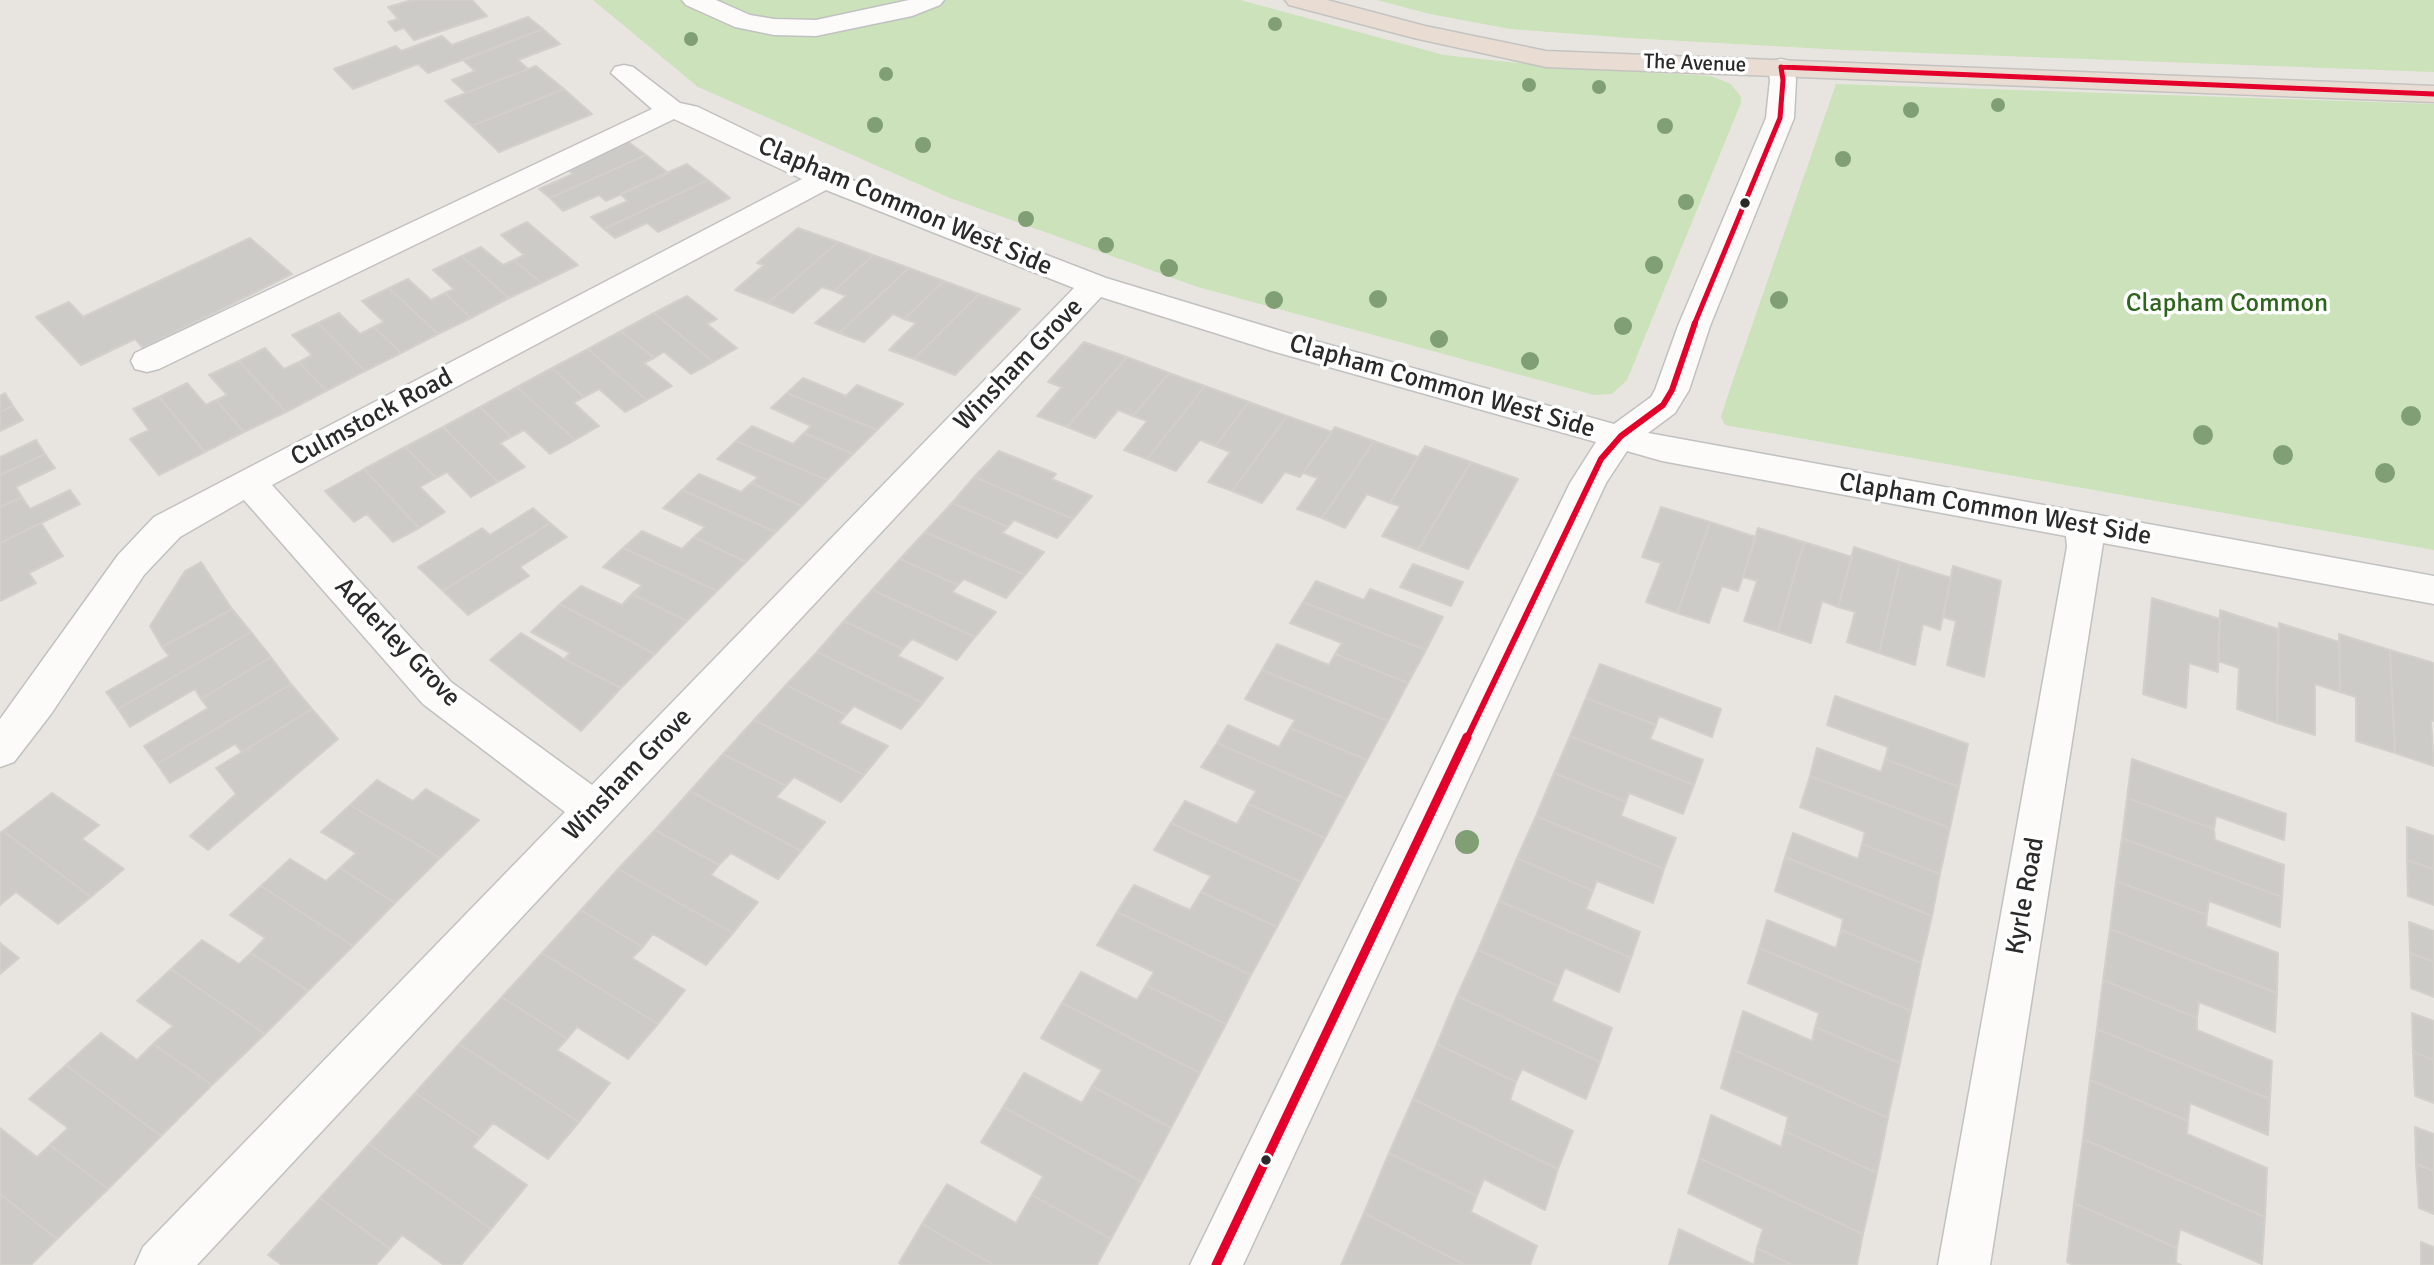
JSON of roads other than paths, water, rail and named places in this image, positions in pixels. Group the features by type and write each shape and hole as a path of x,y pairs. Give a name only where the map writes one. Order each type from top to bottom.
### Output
{"highway":[{"name":"The Avenue","path":"1298,0 1423,33 1546,58 2434,94"}],"street":[{"path":"695,0 744,22 774,27 816,28 903,11 931,0"},
{"path":"1216,1265 1588,483 1601,459 1621,436 1663,405 1672,390 1694,326 1780,118 1783,80 1781,67"},
{"name":"Clapham Common West Side","path":"624,73 680,111 824,179 1095,285 1283,343 1662,449 2434,590"},
{"path":"146,361 680,111"},
{"name":"Culmstock Road","path":"0,750 18,703 147,546 167,527 188,513 824,179"},
{"name":"Winsham Grove","path":"160,1265 1095,285"},
{"name":"Adderley Grove","path":"249,483 438,693 595,811"},
{"name":"Kyrle Road","path":"1964,1265 2085,547 2083,526"}],"park label":[{"name":"Clapham Common","path":"2227,304"}]}
